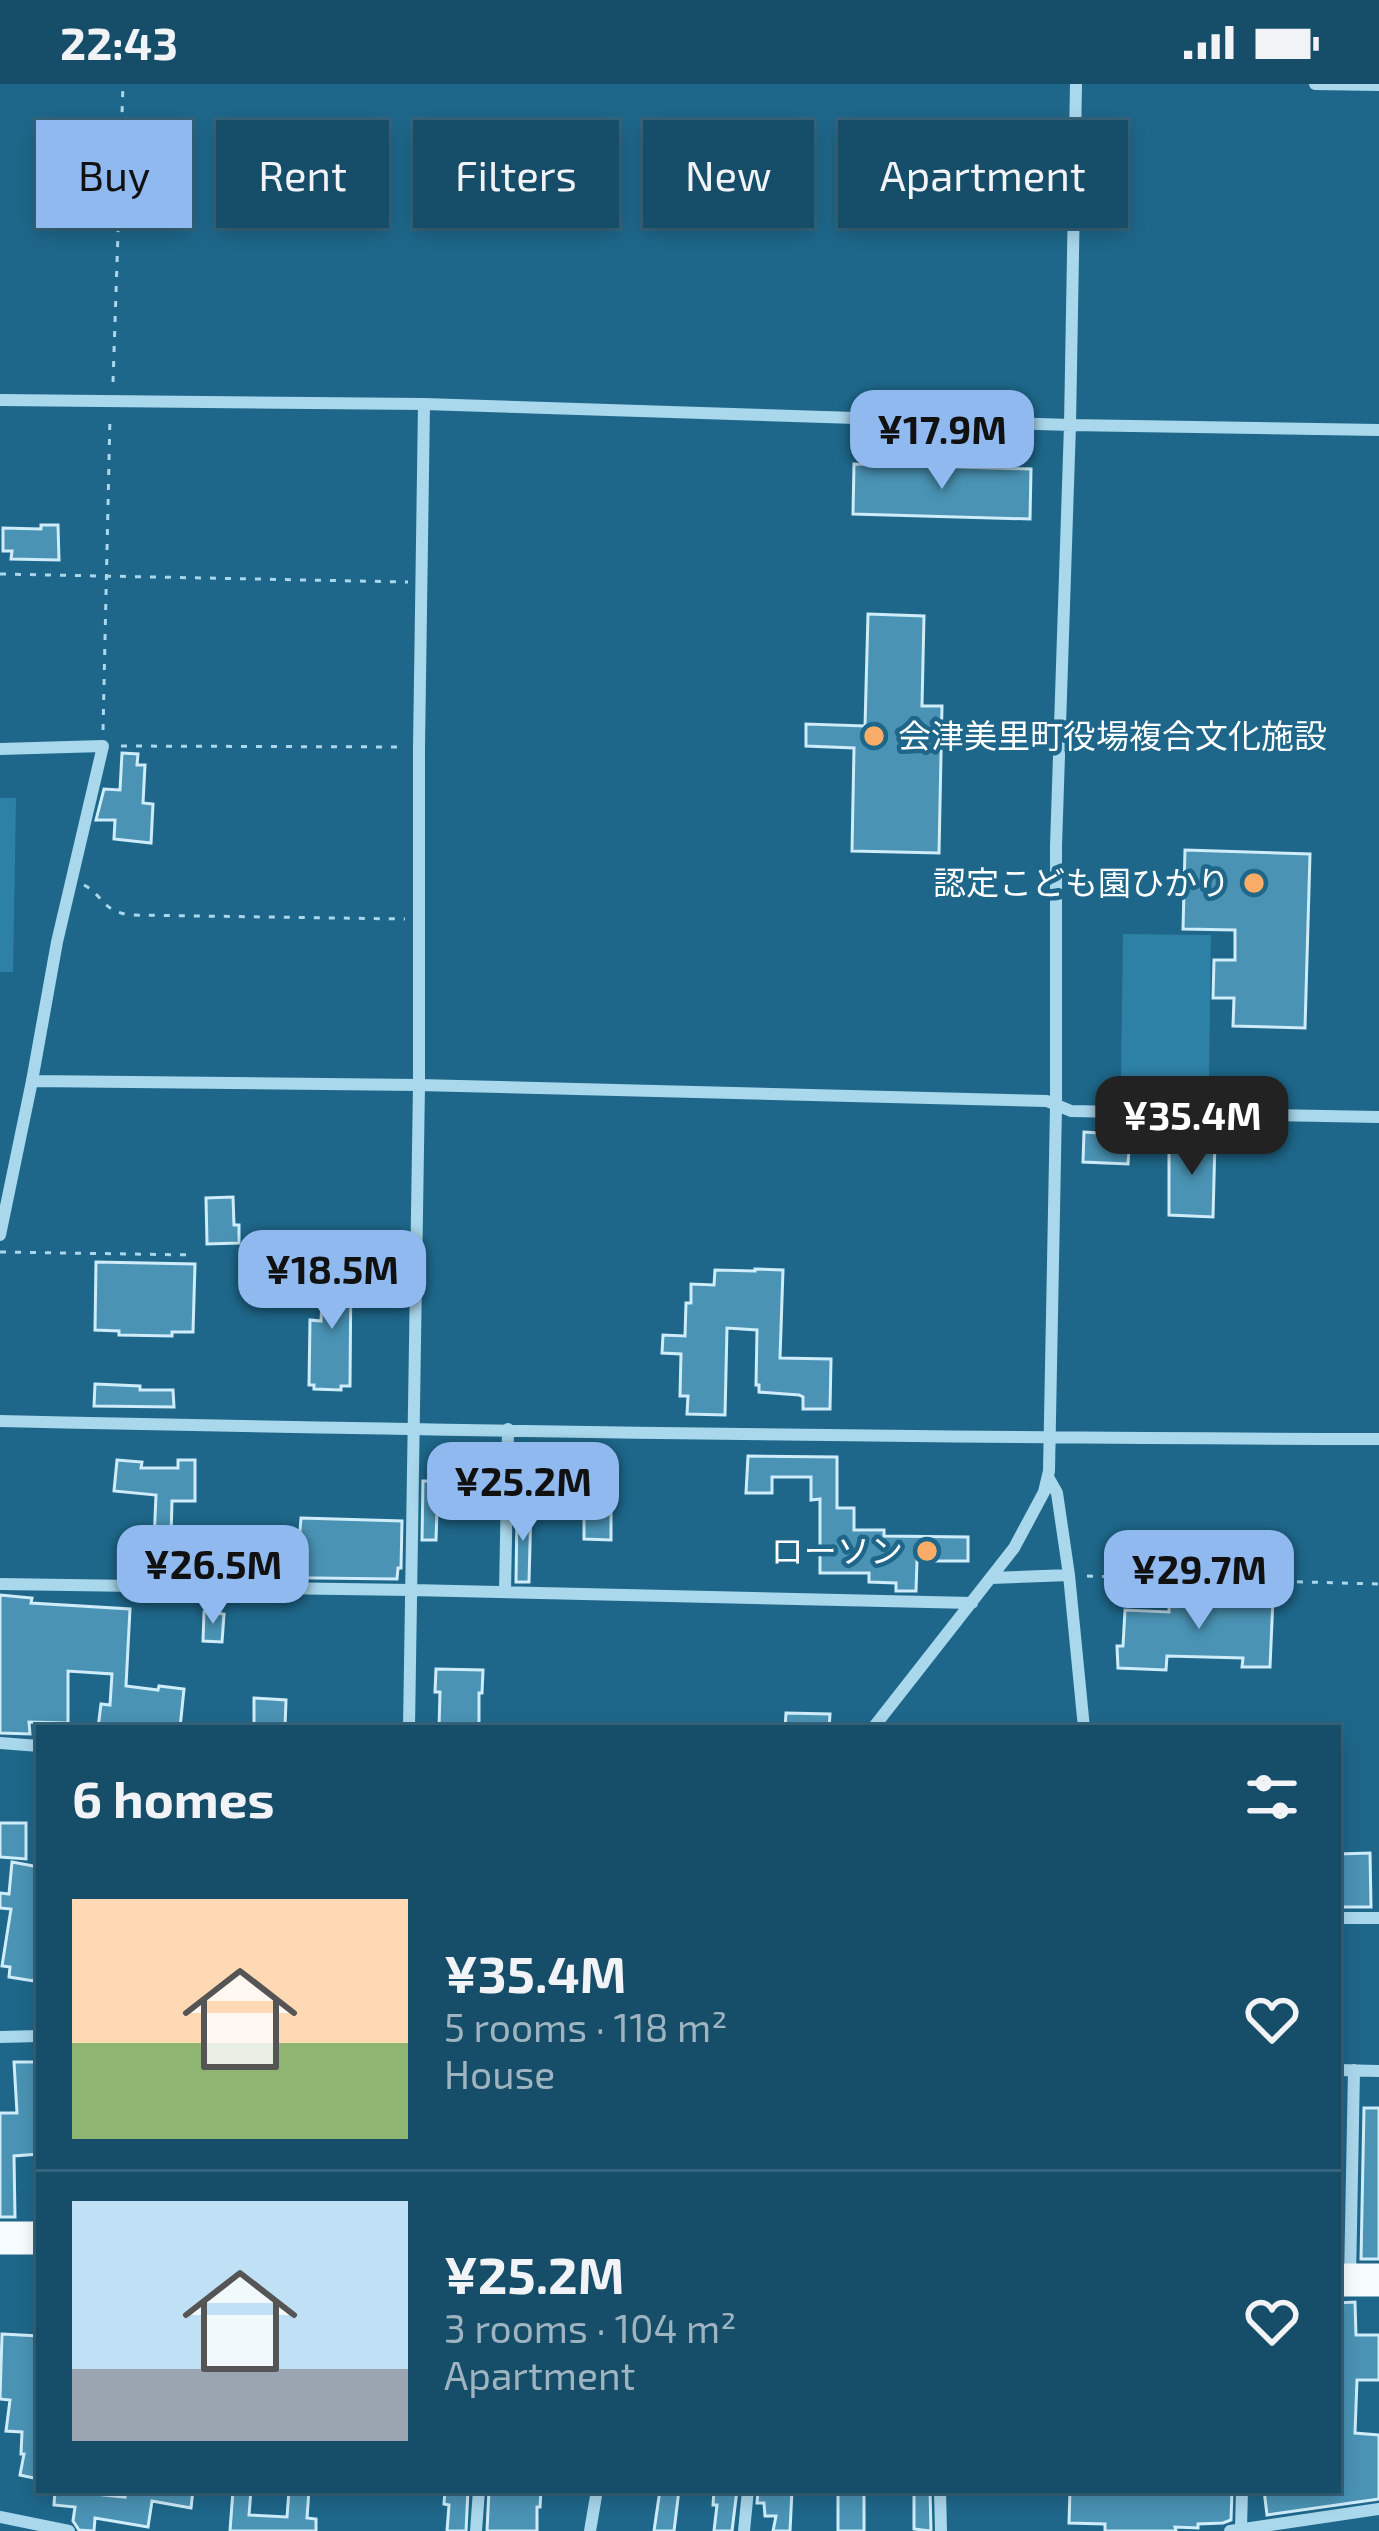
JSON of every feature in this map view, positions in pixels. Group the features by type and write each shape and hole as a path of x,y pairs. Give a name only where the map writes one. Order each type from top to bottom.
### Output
{"highway":[{"path":"0,2238 36,2238"}],"street":[{"path":"875,1725 991,1578 1031,1520 1048,1477 1056,846 1076,84"},
{"path":"1315,84 1379,85"},
{"path":"0,400 424,404 1379,430"},
{"path":"410,1725 424,404"},
{"path":"0,749 103,746 57,942 0,1235"},
{"path":"32,1081 419,1085 1047,1101 1071,1111 1379,1117"},
{"path":"0,1421 1052,1438 1379,1438"},
{"path":"505,1592 508,1429"},
{"path":"1048,1477 1057,1493 1069,1575 1084,1725"},
{"path":"991,1578 1069,1575"},
{"path":"0,1584 972,1603"},
{"path":"0,1743 36,1747"},
{"path":"1341,1918 1379,1918"},
{"path":"0,2038 36,2036"},
{"path":"1341,2070 1379,2071"},
{"path":"1354,2070 1356,2280"},
{"path":"476,2531 478,2493"},
{"path":"590,2531 596,2493"},
{"path":"744,2531 748,2493"},
{"path":"940,2493 940,2531"},
{"path":"1242,2493 1236,2530 1379,2509"},
{"path":"0,2517 69,2531"}],"path":[{"path":"0,574 422,582"},
{"path":"103,746 419,747"},
{"path":"71,883 89,886 107,908 130,915 419,919"},
{"path":"0,1252 195,1256"},
{"path":"1069,1575 1379,1585"}],"shaded area":[{"path":"0,798 16,798 13,972 0,972"},
{"path":"1123,934 1211,935 1209,1080 1121,1078"}],"building":[{"path":"854,464 1031,469 1030,519 853,514"},
{"path":"41,525 58,525 59,560 11,559 12,551 3,551 3,528 41,529"},
{"name":"会津美里町役場複合文化施設","path":"868,614 924,616 922,706 942,706 939,853 852,851 854,748 806,746 806,724 865,726"},
{"path":"122,753 138,754 137,765 145,765 143,803 153,804 151,843 114,839 115,820 96,820 104,789 120,790"},
{"path":"1185,850 1310,854 1305,1028 1233,1026 1234,998 1213,998 1214,960 1235,960 1235,930 1183,929"},
{"path":"1084,1132 1130,1135 1128,1164 1083,1162"},
{"path":"1169,1140 1215,1141 1213,1217 1169,1215"},
{"path":"233,1197 239,1243 207,1244 206,1198"},
{"path":"96,1262 195,1264 193,1332 119,1335 119,1331 95,1330"},
{"path":"326,1263 351,1264 350,1386 341,1386 341,1390 309,1385 310,1320 321,1321"},
{"path":"715,1270 783,1270 780,1358 831,1359 830,1409 803,1409 799,1395 759,1392 757,1330 727,1328 725,1415 687,1414 688,1396 680,1396 681,1354 662,1353 663,1335 685,1336 691,1284 714,1285"},
{"path":"95,1384 173,1390 174,1407 94,1406"},
{"path":"748,1456 837,1457 837,1508 854,1508 854,1530 884,1530 884,1536 968,1537 968,1561 917,1561 916,1591 896,1591 896,1583 869,1582 869,1573 820,1573 820,1499 811,1500 811,1477 772,1477 772,1493 746,1493"},
{"path":"117,1460 142,1462 141,1468 178,1468 178,1460 195,1460 195,1501 172,1501 170,1576 147,1576 156,1495 114,1491"},
{"path":"423,1481 438,1481 436,1540 422,1540"},
{"path":"584,1503 611,1503 611,1540 584,1539"},
{"path":"517,1507 531,1507 529,1582 516,1582"},
{"path":"301,1518 402,1521 397,1579 233,1577 234,1529 300,1531"},
{"path":"0,1595 32,1598 31,1603 130,1609 126,1686 184,1689 180,1725 98,1725 101,1704 110,1705 112,1674 68,1671 68,1723 29,1722 30,1734 0,1733"},
{"path":"1169,1597 1273,1598 1270,1667 1242,1667 1243,1658 1167,1656 1166,1670 1118,1668 1117,1646 1123,1646 1125,1610 1169,1612"},
{"path":"204,1612 224,1614 222,1642 203,1641"},
{"path":"436,1669 483,1670 479,1725 439,1725 440,1692 435,1692"},
{"path":"254,1698 286,1700 285,1725 254,1725"},
{"path":"786,1713 830,1714 829,1725 785,1725"},
{"path":"0,1823 26,1823 26,1859 0,1857"},
{"path":"1370,1853 1371,1907 1341,1907 1341,1854"},
{"path":"12,1862 36,1866 34,1981 9,1977 10,1967 2,1966 11,1909 0,1908 0,1893 9,1894"},
{"path":"14,2062 36,2062 36,2154 14,2156 15,2217 0,2217 0,2113 17,2113"},
{"path":"1364,2108 1379,2108 1379,2259 1361,2259"},
{"path":"1355,2302 1356,2335 1379,2335 1379,2380 1357,2380 1355,2433 1379,2435 1379,2499 1267,2515 1264,2493 1341,2493 1341,2303"},
{"path":"2,2334 36,2336 36,2479 20,2475 22,2432 6,2431 10,2400 0,2399"},
{"path":"55,2493 125,2497 126,2493 193,2493 191,2508 152,2501 148,2527 95,2518 94,2531 79,2530 73,2521 75,2507 54,2505"},
{"path":"233,2493 251,2493 249,2515 287,2517 289,2493 309,2493 307,2518 316,2519 316,2531 230,2531"},
{"path":"445,2493 468,2493 466,2531 447,2531 449,2505 444,2504"},
{"path":"489,2493 541,2493 537,2531 487,2531"},
{"path":"660,2493 679,2493 674,2531 654,2531"},
{"path":"714,2493 737,2493 732,2531 714,2531 717,2505 713,2505"},
{"path":"758,2493 792,2493 790,2531 773,2531 776,2516 765,2516 764,2503 757,2503"},
{"path":"838,2493 864,2493 864,2531 838,2531"},
{"path":"914,2493 930,2493 931,2531 914,2529"},
{"path":"1070,2493 1232,2493 1231,2520 1198,2524 1198,2528 1105,2531 1105,2524 1069,2523"}],"place":[{"name":"会津美里町役場複合文化施設","path":"874,736"},
{"name":"認定こども園ひかり","path":"1254,883"},
{"name":"ローソン","path":"927,1551"}]}
